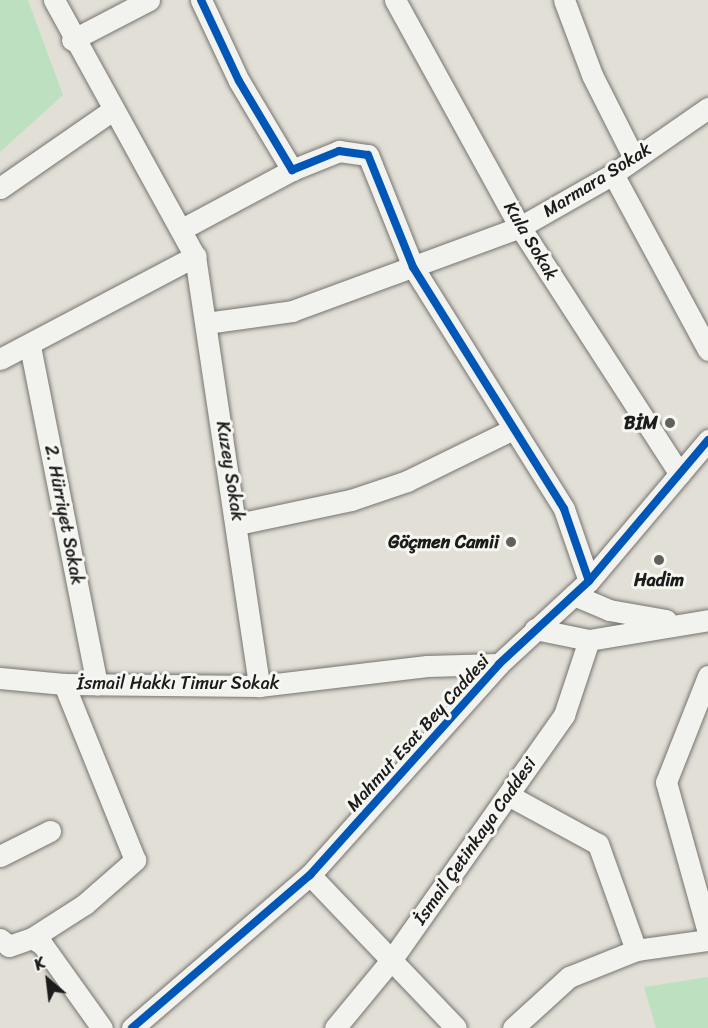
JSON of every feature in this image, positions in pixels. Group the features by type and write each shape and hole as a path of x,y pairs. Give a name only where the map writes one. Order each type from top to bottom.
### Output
{"street":[{"name":"Kuzey Sokak","path":"54,0 72,40 111,111 182,229 195,256 238,524 259,686"},
{"path":"72,40 149,0"},
{"path":"201,0 240,81 292,170"},
{"path":"564,0 592,75 634,158"},
{"name":"Kula Sokak","path":"403,2 520,227 680,474"},
{"name":"Marmara Sokak","path":"206,323 292,311 520,227 613,174 708,108"},
{"path":"0,188 111,111"},
{"path":"182,229 292,170 339,151 368,154 413,267 511,430 564,509 582,588 609,610 682,622"},
{"path":"613,174 708,350"},
{"path":"0,359 30,346 117,294 195,256"},
{"name":"2. Hürriyet Sokak","path":"30,346 97,684"},
{"path":"238,524 351,500 407,482 511,430"},
{"name":"Mahmut Esat Bey Caddesi","path":"132,1028 310,875 499,664 582,588 708,440"},
{"path":"535,629 589,640 682,622 708,620"},
{"name":"İsmail Çetinkaya Caddesi","path":"334,1028 392,959 564,715 589,640"},
{"name":"İsmail Hakkı Timur Sokak","path":"0,678 64,684 259,686 428,666 499,664"},
{"path":"708,676 666,782 708,932"},
{"path":"0,939 9,946 32,938 86,904 135,860 64,684"},
{"path":"508,795 598,844 636,950"},
{"path":"0,856 50,831"},
{"path":"310,875 456,1028"},
{"path":"32,938 42,944 102,1028"},
{"path":"513,1028 569,977 636,950 708,940"}],"green space":[{"path":"0,0 28,0 63,95 0,152"},
{"path":"708,977 708,1028 656,1028 644,987"}],"cycle path":[{"path":"201,0 239,81 292,170 339,151 368,155 413,267 564,509 589,581"},
{"path":"132,1028 310,875 499,664 589,581 708,440"}],"place":[{"name":"BİM","path":"670,423"},
{"name":"Göçmen Camii","path":"511,542"},
{"name":"Hadim","path":"659,560"}]}
